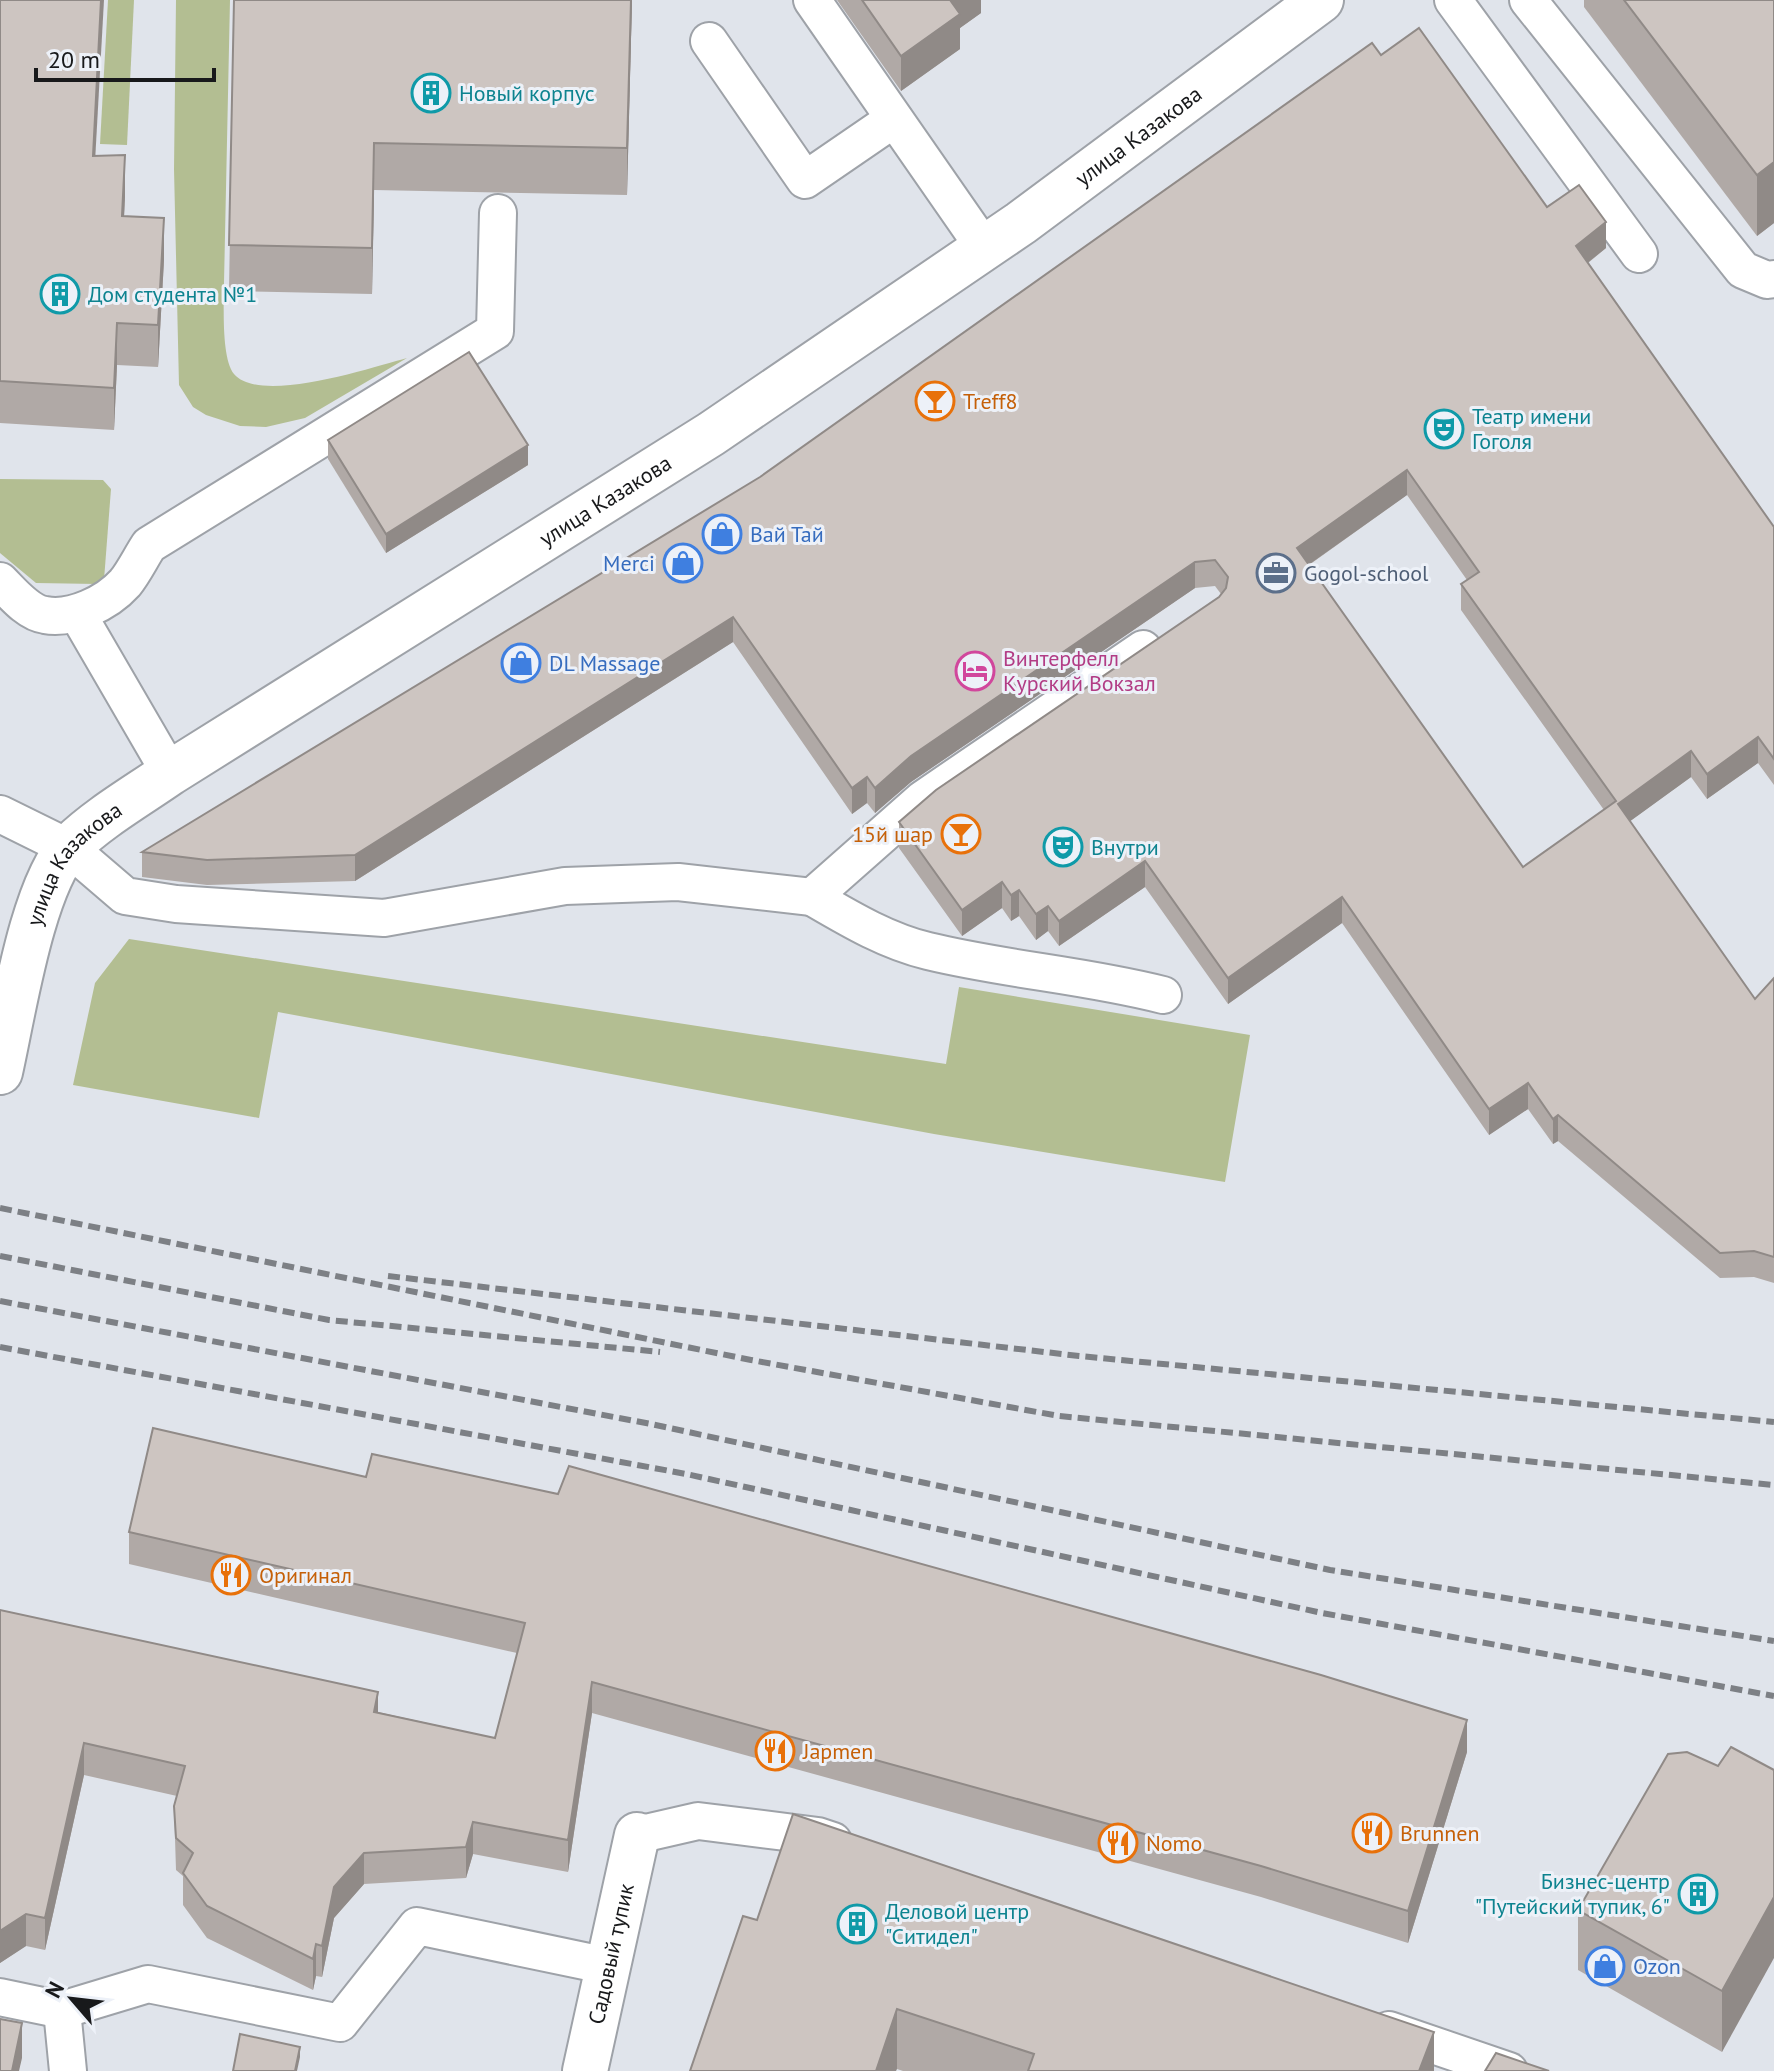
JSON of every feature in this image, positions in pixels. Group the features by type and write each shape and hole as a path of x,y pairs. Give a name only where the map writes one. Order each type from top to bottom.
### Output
{"street":[{"name":"улица Казакова","path":"0,1072 37,916 46,888 69,848 170,773 711,434 985,249 1321,0"},
{"name":"Садовый тупик","path":"585,2071 637,1835"}],"lane":[{"path":"812,0 985,249"},
{"path":"1453,0 1639,254"},
{"path":"1528,0 1743,270 1767,280 1774,279"},
{"path":"709,41 805,180 894,119"},
{"path":"0,581 20,601 43,616 77,613 125,583 149,545 495,331 498,213"},
{"path":"77,613 170,773"},
{"path":"812,897 923,799 1168,632"},
{"path":"0,814 69,848 125,896 235,908 384,918 565,886 678,882 812,897 862,926 926,951 1103,979 1163,995"},
{"path":"637,1835 698,1821 818,1836 863,1851"},
{"path":"0,1997 62,2010 148,1984 340,2023 417,1926 608,1966"},
{"path":"62,2010 68,2071"},
{"path":"1359,2020 1509,2071"}],"green space":[{"path":"108,0 134,0 127,145 100,144"},
{"path":"176,0 230,0 224,317 227,356 234,374 248,383 291,385 407,358 305,418 266,427 240,426 206,415 193,407 179,385 174,169"},
{"path":"0,479 103,480 111,489 104,580 97,584 36,583 0,553"},
{"path":"129,939 946,1064 959,987 1250,1035 1225,1182 934,1134 278,1012 259,1118 73,1085 95,983"}],"building":[{"path":"0,0 101,0 93,156 125,155 122,216 164,218 158,325 117,323 114,388 0,381"},
{"name":"Новый корпус","path":"234,0 631,0 627,148 374,143 372,248 229,245"},
{"path":"862,0 950,0 960,14 901,56"},
{"path":"1624,0 1774,0 1774,162 1757,175"},
{"path":"1419,28 1547,207 1579,185 1606,222 1576,246 1774,527 1774,759 1758,737 1707,774 1691,751 1618,804 1755,999 1774,978 1774,1257 1754,1251 1720,1253 1558,1115 1553,1119 1528,1083 1489,1109 1342,897 1228,978 1145,861 1059,921 1048,906 1036,914 1019,890 1011,895 1002,882 962,910 899,822 936,790 1219,597 1226,588 1228,577 1215,560 1195,562 911,756 875,788 867,777 852,788 733,617 355,855 207,860 142,852 760,477 1372,43 1381,55","holes":["1407,470 1479,572 1461,584 1616,801 1523,867 1297,548"]},
{"path":"469,352 528,445 386,534 328,440"},
{"path":"153,1428 366,1477 372,1454 558,1494 569,1466 1321,1675 1467,1720 1408,1911 1261,1866 592,1682 568,1840 473,1822 466,1847 364,1853 334,1887 322,1946 316,1944 313,1959 207,1906 183,1873 193,1853 176,1838 174,1806 185,1766 84,1743 45,1918 26,1914 0,1931 0,1610 378,1692 374,1712 495,1738 525,1623 129,1532"},
{"name":"Бизнес-центр \"Путейский тупик, 6\"","path":"1731,1747 1774,1770 1774,1897 1722,1991 1578,1910 1668,1754 1687,1752 1718,1766"},
{"path":"793,1814 1434,2032 1419,2071 1028,2071 1034,2054 897,2009 876,2071 690,2071 743,1916 757,1920"},
{"path":"0,2019 22,2023 12,2071 0,2071"},
{"path":"240,2034 300,2047 295,2071 233,2071"},
{"path":"1496,2053 1549,2071 1485,2071"}],"railway":[{"path":"0,1208 751,1360 1059,1416 1774,1485"},
{"path":"0,1256 329,1320 660,1352"},
{"path":"388,1276 1079,1356 1774,1422"},
{"path":"0,1301 651,1424 1330,1570 1774,1641"},
{"path":"0,1347 686,1474 1322,1613 1774,1696"}],"place":[{"name":"Новый корпус","path":"431,93"},
{"name":"Дом студента №1","path":"60,294"},
{"name":"Treff8","path":"935,401"},
{"name":"Театр имени Гоголя","path":"1444,429"},
{"name":"Вай Тай","path":"722,534"},
{"name":"Merci","path":"683,563"},
{"name":"Gogol-school","path":"1276,573"},
{"name":"DL Massage","path":"521,663"},
{"name":"Винтерфелл Курский Вокзал","path":"975,671"},
{"name":"15й шар","path":"961,834"},
{"name":"Внутри","path":"1063,847"},
{"name":"Оригинал","path":"231,1575"},
{"name":"Japmen","path":"775,1751"},
{"name":"Brunnen","path":"1372,1833"},
{"name":"Nomo","path":"1118,1843"},
{"name":"Бизнес-центр \"Путейский тупик, 6\"","path":"1698,1894"},
{"name":"Деловой центр \"Ситидел\"","path":"857,1924"},
{"name":"Ozon","path":"1605,1966"}]}
